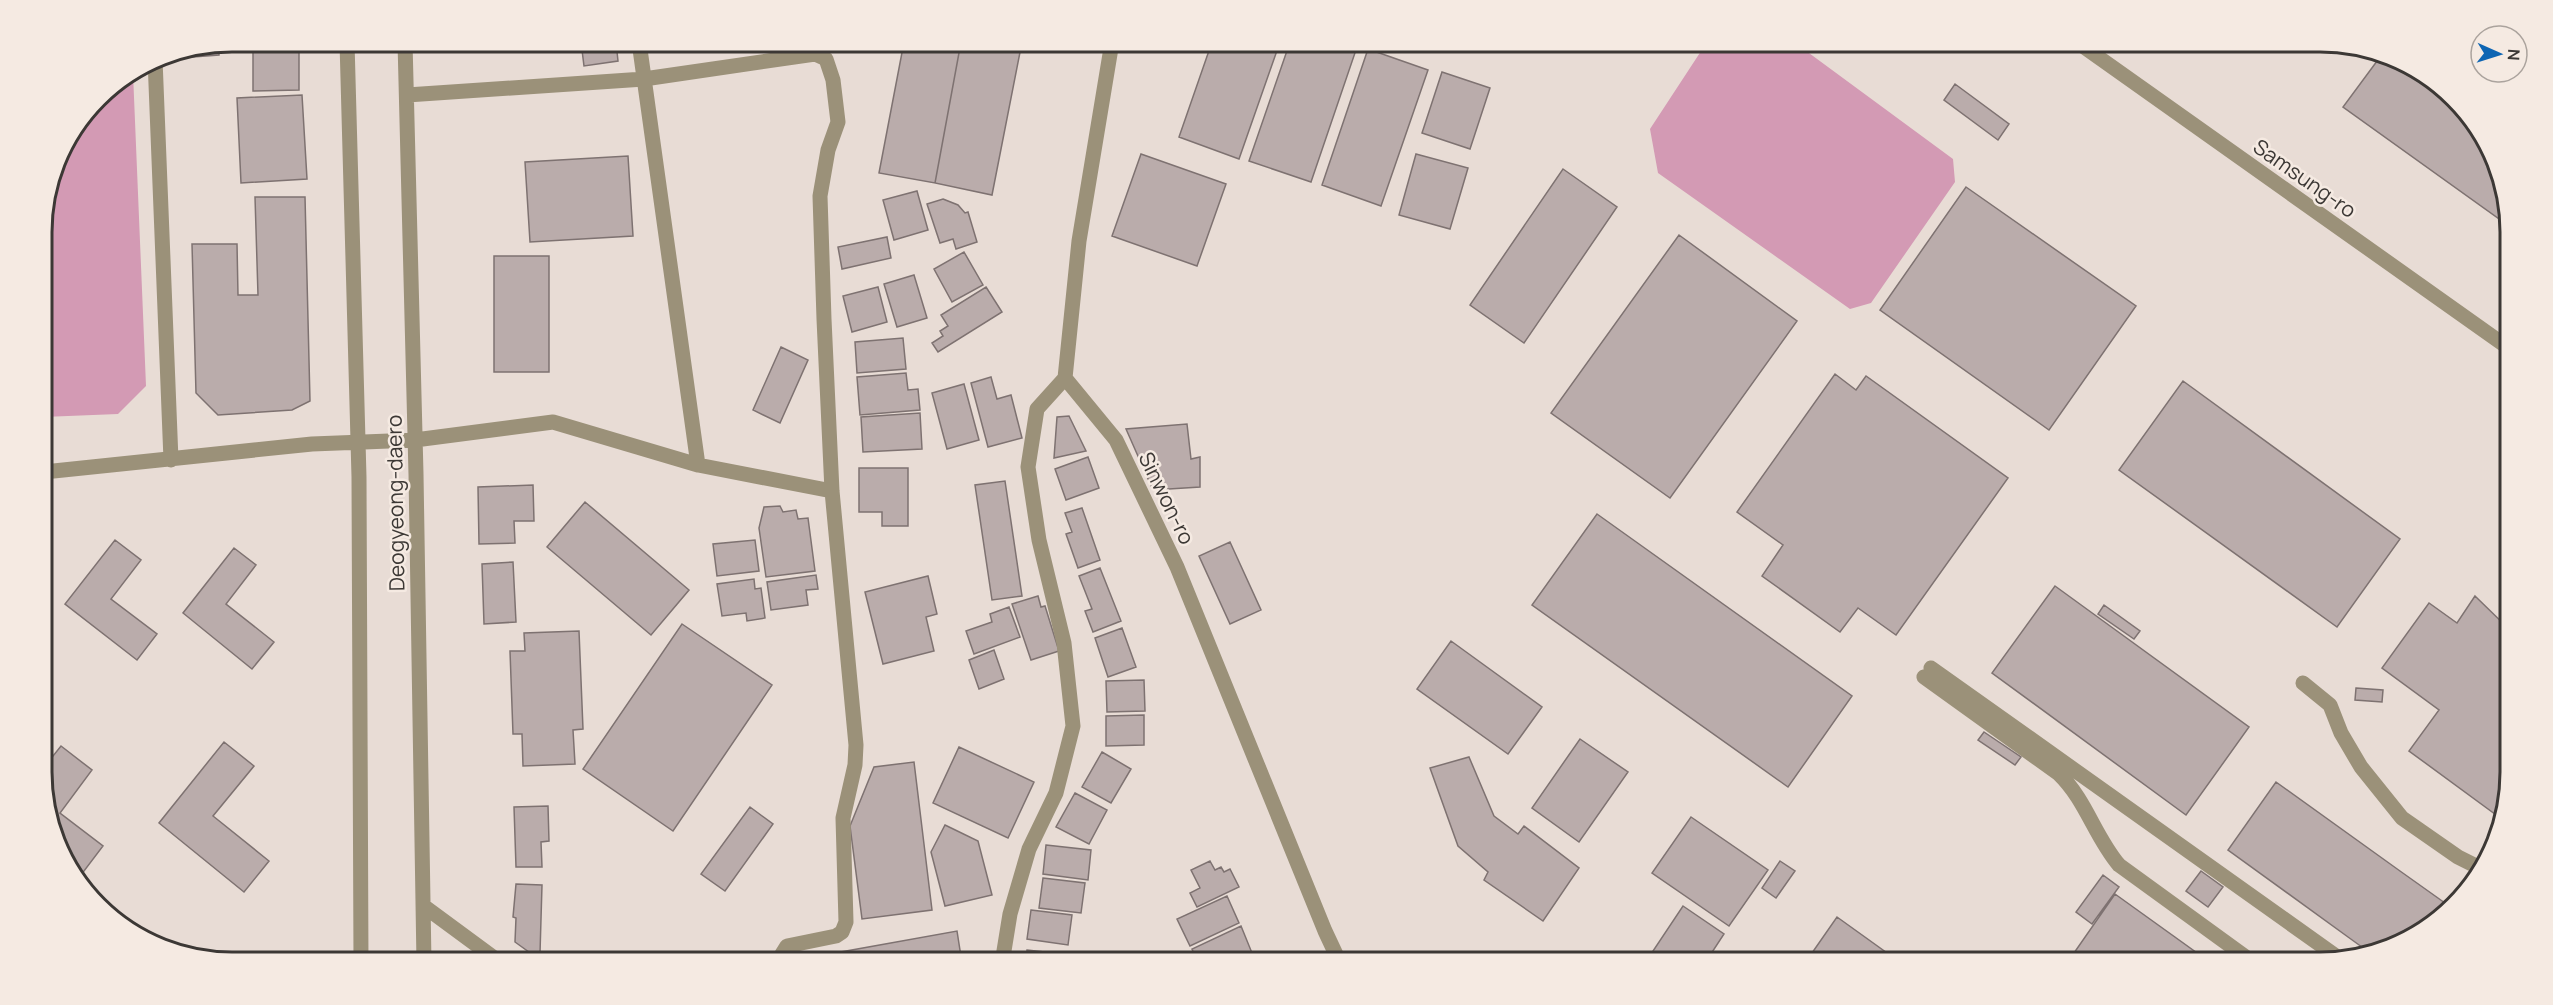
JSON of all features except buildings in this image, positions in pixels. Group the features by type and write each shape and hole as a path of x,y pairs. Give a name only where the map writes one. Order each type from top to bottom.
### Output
{"street":[{"name":"Samsung-ro","path":"2091,52 2500,342"},
{"name":"Deogyeong-daero","path":"346,53 357,443 361,952"},
{"name":"Deogyeong-daero","path":"405,53 424,952"},
{"path":"640,53 698,465"},
{"path":"1004,952 1010,914 1029,849 1056,793 1073,726 1064,643 1039,540 1028,467 1037,409 1065,378 1079,241 1110,53"},
{"path":"407,95 644,79 815,54 826,59 833,80 838,122 828,150 820,196 832,491 856,745 855,765 843,818 846,922 842,932 836,936 787,946 783,952"},
{"path":"155,70 171,460"},
{"name":"Sinwon-ro","path":"1065,378 1116,440 1177,567 1335,952"},
{"path":"53,471 312,444 415,440 553,422 698,465 832,491"},
{"path":"2239,952 2126,872 2105,848 2086,811 2059,774 1928,672 2330,952"},
{"path":"2303,682 2330,705 2341,733 2361,767 2402,818 2458,857 2474,865"},
{"path":"424,907 486,952"}],"shaded area":[{"path":"1700,52 1808,52 1953,159 1955,182 1871,303 1850,309 1658,173 1650,129"},
{"path":"133,82 146,386 118,414 53,417 53,221 56,197 66,164 83,132 105,105"}]}
